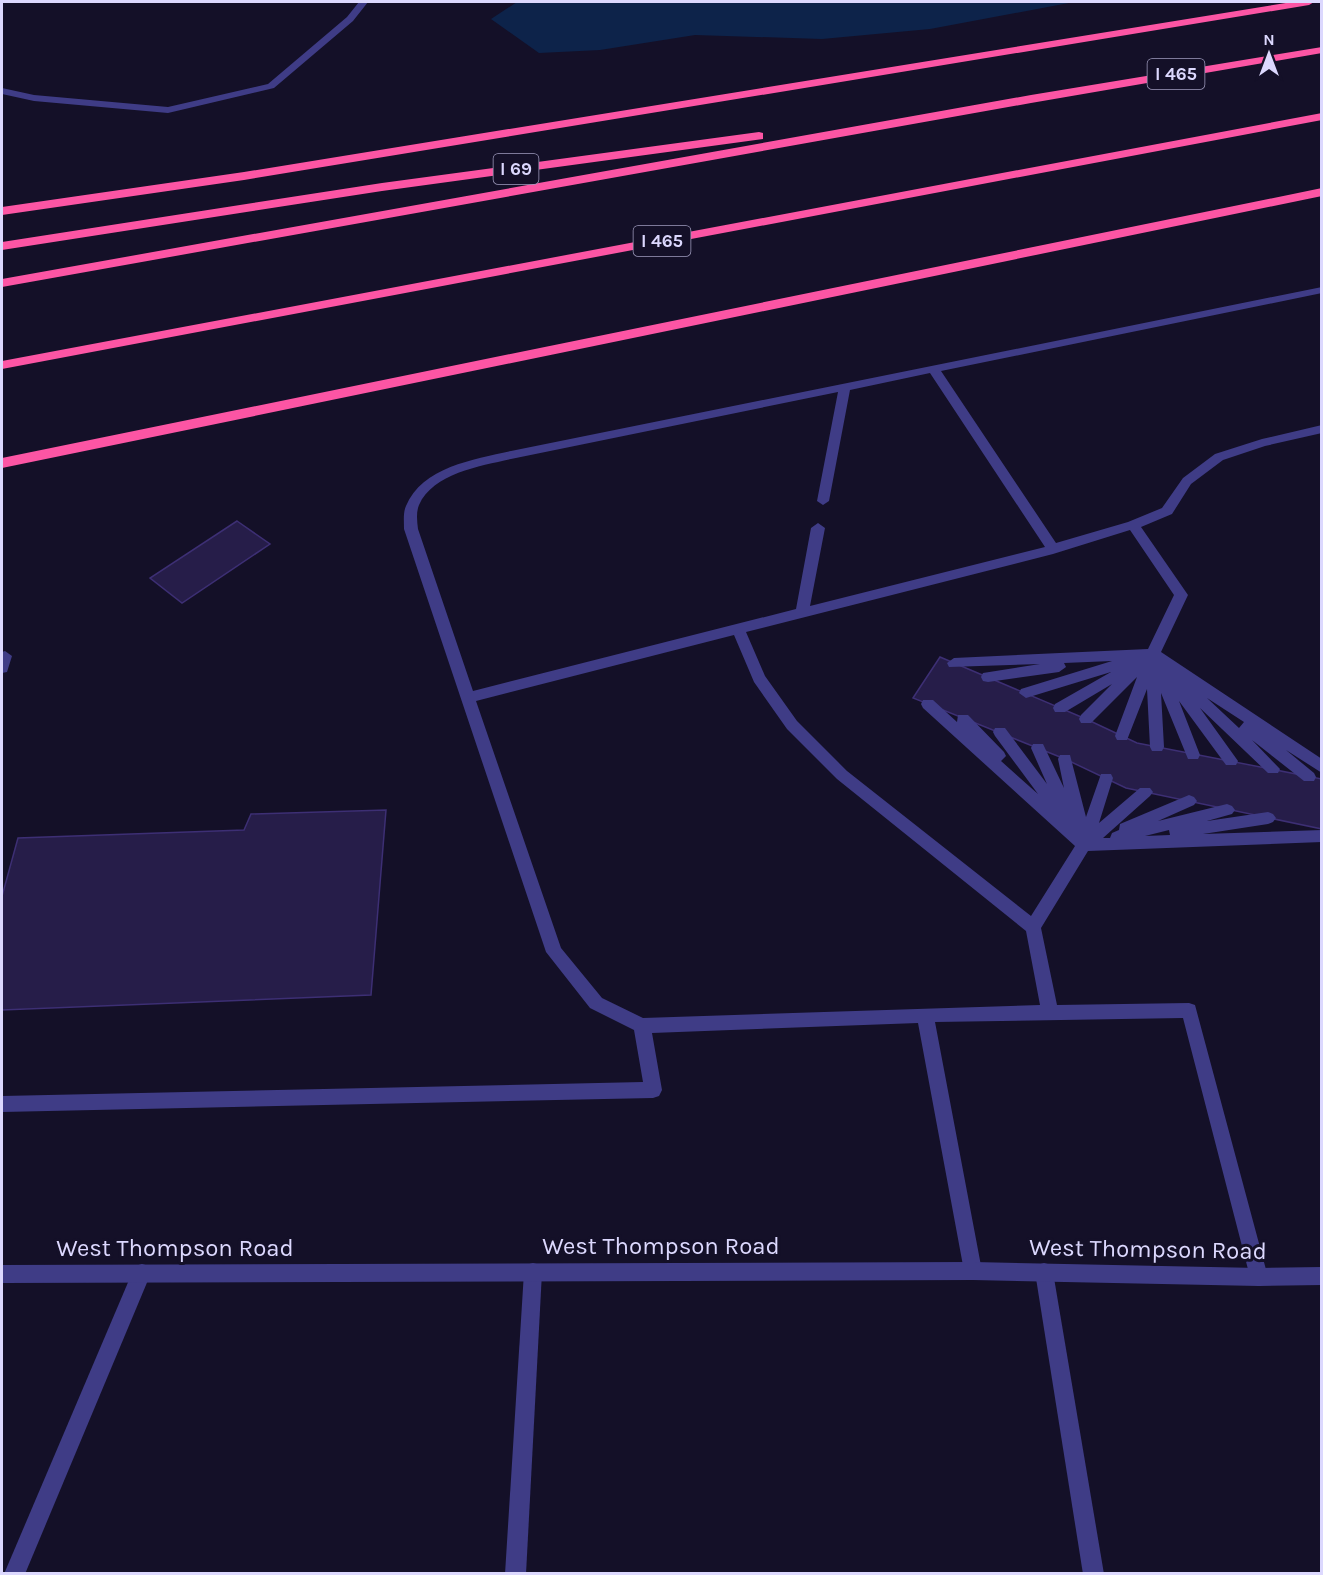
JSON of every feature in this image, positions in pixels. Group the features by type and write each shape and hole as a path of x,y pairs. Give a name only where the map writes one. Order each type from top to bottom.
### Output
{"highway":[{"path":"2,211 244,176 1309,2"},
{"name":"I 465","path":"2,283 1031,99 1322,50"},
{"name":"I 69","path":"2,246 382,187 1031,99"},
{"name":"I 465","path":"2,365 1322,116"},
{"path":"2,463 1322,192"}],"street":[{"path":"2,91 34,98 168,110 271,86 350,19 363,2"},
{"path":"1259,1277 1189,1010 642,1026 596,1002 554,951 411,529 412,506 431,482 472,465 512,454 1322,290"},
{"path":"933,369 1053,549"},
{"path":"823,501 845,387"},
{"path":"469,697 1053,549 1133,525 1167,511 1187,481 1219,456 1322,429"},
{"path":"1122,736 1153,654 1182,595 1133,525"},
{"path":"802,613 818,528"},
{"path":"738,629 759,678 792,725 842,775 1033,927 1050,1013"},
{"path":"1026,693 1153,654"},
{"path":"1060,708 1153,654"},
{"path":"1086,719 1153,654"},
{"path":"1153,654 1157,747"},
{"path":"1153,654 1193,754"},
{"path":"1153,654 1231,761"},
{"path":"1153,654 1273,769"},
{"path":"954,663 1153,654 1322,767"},
{"path":"988,677 1153,654 1309,777"},
{"path":"928,704 1084,845 1316,831"},
{"path":"963,719 1084,845"},
{"path":"1000,732 1084,845"},
{"path":"1038,748 1084,845"},
{"path":"1065,759 1084,845"},
{"path":"1033,927 1084,845 1106,778"},
{"path":"1084,845 1145,792"},
{"path":"1084,845 1189,801"},
{"path":"1084,845 1227,810"},
{"path":"1084,845 1268,818"},
{"path":"925,1016 973,1271"},
{"path":"2,1104 653,1090 642,1026"},
{"name":"West Thompson Road","path":"2,1274 973,1271 1259,1277 1322,1276"},
{"path":"514,1574 534,1272"},
{"path":"1044,1272 1094,1574"},
{"path":"14,1574 142,1273"}],"water":[{"path":"517,2 1074,2 930,29 822,39 695,35 600,50 539,53 491,19"}],"building":[{"path":"237,521 270,544 182,603 150,578"},
{"path":"940,657 1137,743 1322,779 1322,829 1126,788 1065,759 913,698"},
{"path":"386,810 371,995 2,1010 2,896 18,838 244,830 251,814"}]}
